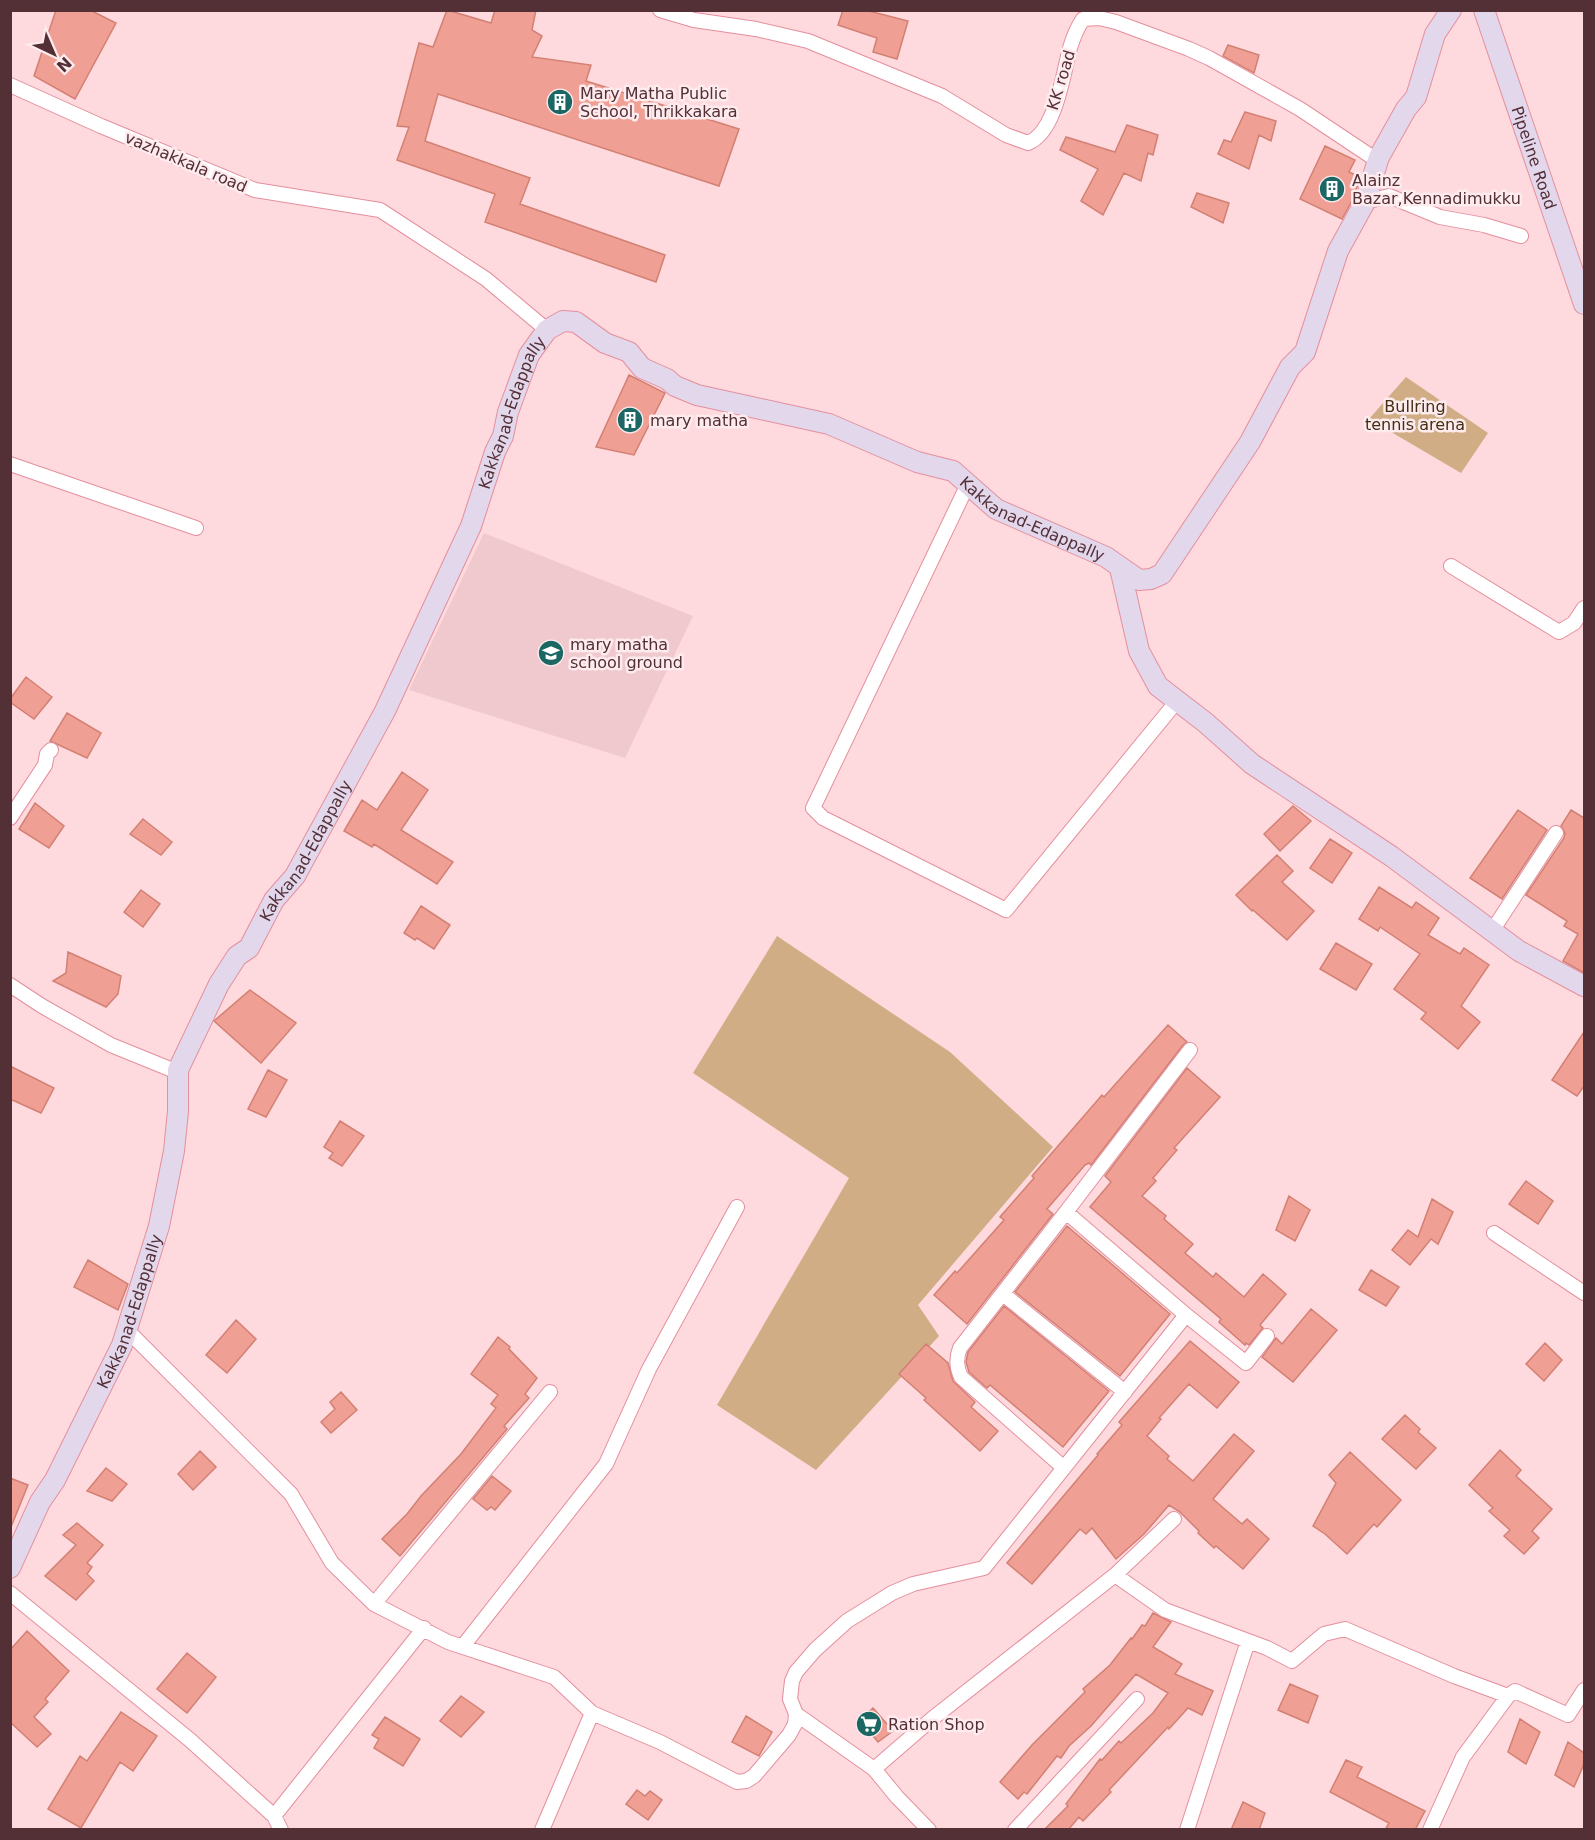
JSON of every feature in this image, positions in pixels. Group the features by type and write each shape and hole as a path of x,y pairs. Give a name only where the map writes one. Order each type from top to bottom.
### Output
{"street":[{"name":"KK road","path":"660,10 694,20 783,34 817,44 942,96 1006,135 1028,143 1035,141 1042,132 1052,112 1062,86 1070,48 1078,27 1083,19 1099,18 1209,58 1300,109 1378,161"},
{"name":"Kakkanad-Edappally","path":"10,1568 40,1502 55,1480 122,1346 159,1226 174,1151 178,1111 178,1070 219,984 237,956 249,948 274,900 295,876 385,711 471,526 529,355 548,330 563,321 576,322 605,343 629,352 642,368 697,395 829,424 916,462 953,471 996,509 1106,557 1139,580 1151,579 1162,574 1250,442 1290,367 1305,351 1338,251 1365,202 1378,161 1406,109 1416,97 1435,34 1451,10"},
{"name":"Pipeline Road","path":"1484,10 1584,304"},
{"name":"vazhakkala road","path":"10,85 100,126 255,190 380,210 486,279 548,330"},
{"path":"1365,202 1389,195 1440,217 1484,225 1521,236"},
{"path":"10,464 196,528"},
{"path":"968,484 813,807 818,813 823,818 1006,910 1177,701"},
{"path":"1452,566 1559,632 1574,623 1584,608"},
{"path":"1120,567 1139,651 1158,686 1206,723 1252,764 1391,856 1519,951 1584,986"},
{"path":"10,819 45,765 47,754 51,750"},
{"path":"1492,931 1556,833"},
{"path":"10,985 111,1045 178,1070"},
{"path":"1064,1468 961,1377 957,1368 957,1356 960,1348 1190,1050"},
{"path":"463,1646 606,1464 649,1369 737,1207"},
{"path":"1066,1212 1246,1363 1267,1336"},
{"path":"1494,1233 1584,1293"},
{"path":"1003,1294 1125,1392"},
{"path":"127,1330 291,1494 332,1563 374,1604 448,1642 554,1677 592,1713 660,1742 737,1782 746,1781 754,1776 789,1735 795,1724 796,1714 790,1700 792,1680 796,1672 823,1642 847,1621 892,1593 913,1584 984,1568 1186,1315"},
{"path":"374,1604 550,1392"},
{"path":"874,1769 933,1718 1115,1575 1174,1519"},
{"path":"1115,1575 1165,1610 1248,1641 1292,1661 1323,1634 1345,1629 1454,1676 1508,1696"},
{"path":"10,1593 190,1740 274,1816 281,1830"},
{"path":"274,1816 424,1628"},
{"path":"1186,1830 1248,1641"},
{"path":"1430,1830 1463,1757 1508,1696 1515,1691 1569,1715 1584,1690"},
{"path":"1015,1830 1137,1699"},
{"path":"542,1830 592,1713"},
{"path":"796,1714 874,1769 929,1830"}],"shaded area":[{"name":"mary matha school ground","path":"484,533 693,616 625,758 409,690"}],"green space":[{"name":"Bullring tennis arena","path":"1406,377 1488,433 1461,473 1369,419"},
{"path":"777,936 950,1052 1053,1147 918,1305 939,1336 816,1470 717,1405 849,1178 693,1073"}],"building":[{"path":"56,10 90,10 116,23 75,99 34,76"},
{"name":"Mary Matha Public School, Thrikkakara","path":"447,10 491,23 495,10 536,10 532,30 542,36 532,57 591,65 586,81 739,129 719,186 438,94 425,141 530,178 520,204 665,255 656,282 485,222 495,194 397,160 409,127 397,126 419,43 433,47"},
{"path":"843,10 865,10 908,21 897,59 873,52 877,38 838,25"},
{"path":"1228,45 1259,55 1254,73 1223,56"},
{"path":"1245,112 1276,121 1271,141 1259,135 1249,169 1218,154 1224,140 1231,142"},
{"path":"1127,125 1158,135 1153,155 1148,153 1141,181 1124,173 1103,215 1081,201 1098,169 1060,150 1066,137 1115,152"},
{"name":"Alainz Bazar,Kennadimukku","path":"1325,146 1355,160 1349,172 1360,177 1354,197 1342,219 1300,199"},
{"path":"1197,193 1229,203 1223,223 1191,207"},
{"name":"mary matha","path":"629,375 665,393 634,455 596,447"},
{"path":"26,677 52,697 34,719 10,702"},
{"path":"67,713 101,733 87,758 50,741"},
{"path":"402,772 428,790 401,830 453,862 437,884 374,844 372,847 344,831 362,800 377,810"},
{"path":"35,803 64,826 49,848 19,829"},
{"path":"1293,806 1311,821 1280,851 1264,834"},
{"path":"1518,810 1547,830 1502,899 1470,878"},
{"path":"1571,810 1584,818 1584,973 1563,961 1578,934 1564,926 1567,921 1526,895 1564,838 1565,833 1561,826"},
{"path":"143,819 172,842 161,855 130,834"},
{"path":"1330,839 1352,853 1332,883 1310,868"},
{"path":"1277,855 1293,871 1282,882 1314,911 1287,940 1236,895"},
{"path":"1379,887 1412,908 1416,902 1439,918 1428,935 1460,954 1464,948 1489,965 1461,1006 1480,1022 1458,1049 1421,1019 1426,1013 1394,989 1420,954 1380,927 1378,931 1359,919"},
{"path":"141,890 160,904 143,927 124,912"},
{"path":"421,906 450,925 434,949 404,933"},
{"path":"1336,943 1372,964 1356,990 1320,969"},
{"path":"68,952 121,976 118,994 106,1007 53,981 66,973"},
{"path":"250,990 296,1023 261,1063 214,1021"},
{"path":"1168,1025 1187,1042 1091,1165 1089,1163 1085,1165 1047,1209 1053,1214 967,1324 934,1295 955,1271 957,1273 1004,1220 1000,1217 1034,1178 1032,1176 1102,1095 1104,1097"},
{"path":"1584,1032 1584,1086 1577,1096 1552,1080"},
{"path":"10,1066 54,1088 41,1113 10,1099"},
{"path":"1187,1068 1220,1097 1174,1148 1177,1150 1153,1178 1156,1181 1142,1196 1166,1216 1164,1219 1193,1244 1185,1253 1213,1277 1216,1273 1244,1297 1263,1274 1286,1294 1260,1325 1263,1328 1249,1345 1246,1343 1245,1345 1219,1322 1221,1319 1090,1207 1111,1182 1105,1176"},
{"path":"268,1070 287,1080 266,1117 248,1109"},
{"path":"340,1121 364,1136 342,1166 329,1158 333,1153 324,1147"},
{"path":"1526,1181 1553,1201 1538,1224 1509,1204"},
{"path":"1289,1196 1310,1210 1295,1241 1276,1230"},
{"path":"1432,1199 1453,1212 1438,1244 1431,1239 1410,1265 1392,1250 1408,1230 1418,1237"},
{"path":"1067,1226 1170,1314 1120,1376 1015,1292"},
{"path":"88,1260 128,1284 118,1310 74,1287"},
{"path":"1371,1270 1399,1287 1386,1306 1359,1290"},
{"path":"1004,1306 1109,1391 1063,1447 990,1385 987,1388 969,1372 966,1362 968,1352"},
{"path":"1311,1309 1337,1330 1293,1382 1262,1357 1276,1338 1282,1344"},
{"path":"236,1320 256,1339 227,1373 206,1355"},
{"path":"498,1337 510,1347 509,1349 537,1378 525,1394 529,1398 504,1426 507,1429 400,1556 382,1539 461,1454 496,1408 491,1404 498,1395 471,1374"},
{"path":"1190,1341 1239,1382 1217,1408 1189,1384 1159,1418 1161,1419 1147,1436 1169,1456 1167,1459 1193,1481 1234,1434 1254,1451 1213,1499 1242,1524 1247,1519 1269,1539 1243,1569 1216,1546 1214,1548 1180,1512 1169,1505 1144,1534 1116,1559 1092,1528 1086,1534 1080,1529 1032,1584 1007,1563 1122,1425 1119,1422"},
{"path":"1545,1343 1562,1360 1544,1381 1526,1364"},
{"path":"926,1344 948,1363 953,1381 975,1402 971,1407 998,1431 980,1451 899,1374"},
{"path":"341,1392 357,1410 331,1433 321,1422 335,1409 330,1402"},
{"path":"1405,1415 1420,1429 1418,1432 1436,1448 1416,1469 1382,1439"},
{"path":"1500,1450 1521,1470 1516,1476 1552,1509 1532,1531 1539,1538 1524,1554 1504,1536 1510,1530 1489,1511 1493,1508 1469,1485"},
{"path":"200,1451 216,1467 193,1490 178,1474"},
{"path":"1350,1452 1401,1500 1377,1527 1374,1524 1347,1554 1313,1526 1336,1483 1329,1475"},
{"path":"106,1468 127,1484 112,1501 87,1491"},
{"path":"492,1476 511,1491 495,1510 491,1507 487,1510 473,1499"},
{"path":"10,1478 28,1485 11,1527 10,1527"},
{"path":"77,1523 103,1545 87,1563 92,1567 87,1574 94,1581 76,1600 45,1576 76,1545 63,1535"},
{"path":"1153,1613 1171,1622 1153,1647 1182,1664 1175,1674 1213,1691 1202,1715 1188,1708 1109,1790 1111,1792 1083,1821 1079,1817 1068,1830 1044,1830 1068,1806 1066,1804 1100,1759 1102,1760 1119,1741 1121,1743 1153,1713 1168,1693 1136,1674 1091,1726 1069,1746 1061,1758 1057,1756 1027,1794 1024,1792 1018,1799 1000,1782 1032,1745 1085,1692 1083,1689 1110,1665 1142,1625 1145,1626"},
{"path":"27,1631 69,1671 45,1699 48,1702 34,1717 51,1734 37,1747 10,1722 10,1650"},
{"path":"187,1653 216,1677 187,1713 157,1689"},
{"path":"1290,1684 1318,1696 1308,1723 1278,1710"},
{"path":"461,1696 484,1712 461,1737 440,1721"},
{"path":"873,1708 893,1731 878,1742 860,1720"},
{"path":"121,1712 157,1736 133,1771 120,1762 81,1828 48,1809 80,1756 87,1761"},
{"path":"746,1716 772,1732 759,1756 732,1742"},
{"path":"385,1717 420,1739 403,1766 374,1748 379,1739 372,1735"},
{"path":"1520,1719 1540,1732 1526,1764 1508,1752"},
{"path":"1568,1742 1584,1753 1584,1764 1574,1787 1555,1775"},
{"path":"1346,1760 1362,1767 1357,1777 1425,1811 1415,1830 1385,1830 1389,1823 1330,1792"},
{"path":"637,1790 645,1796 650,1791 662,1800 648,1820 626,1804"},
{"path":"1243,1802 1265,1813 1259,1830 1231,1830"}],"place":[{"name":"Mary Matha Public School, Thrikkakara","path":"560,102"},
{"name":"Alainz Bazar,Kennadimukku","path":"1332,189"},
{"name":"mary matha","path":"630,420"},
{"name":"mary matha school ground","path":"551,653"},
{"name":"Ration Shop","path":"869,1724"}]}
